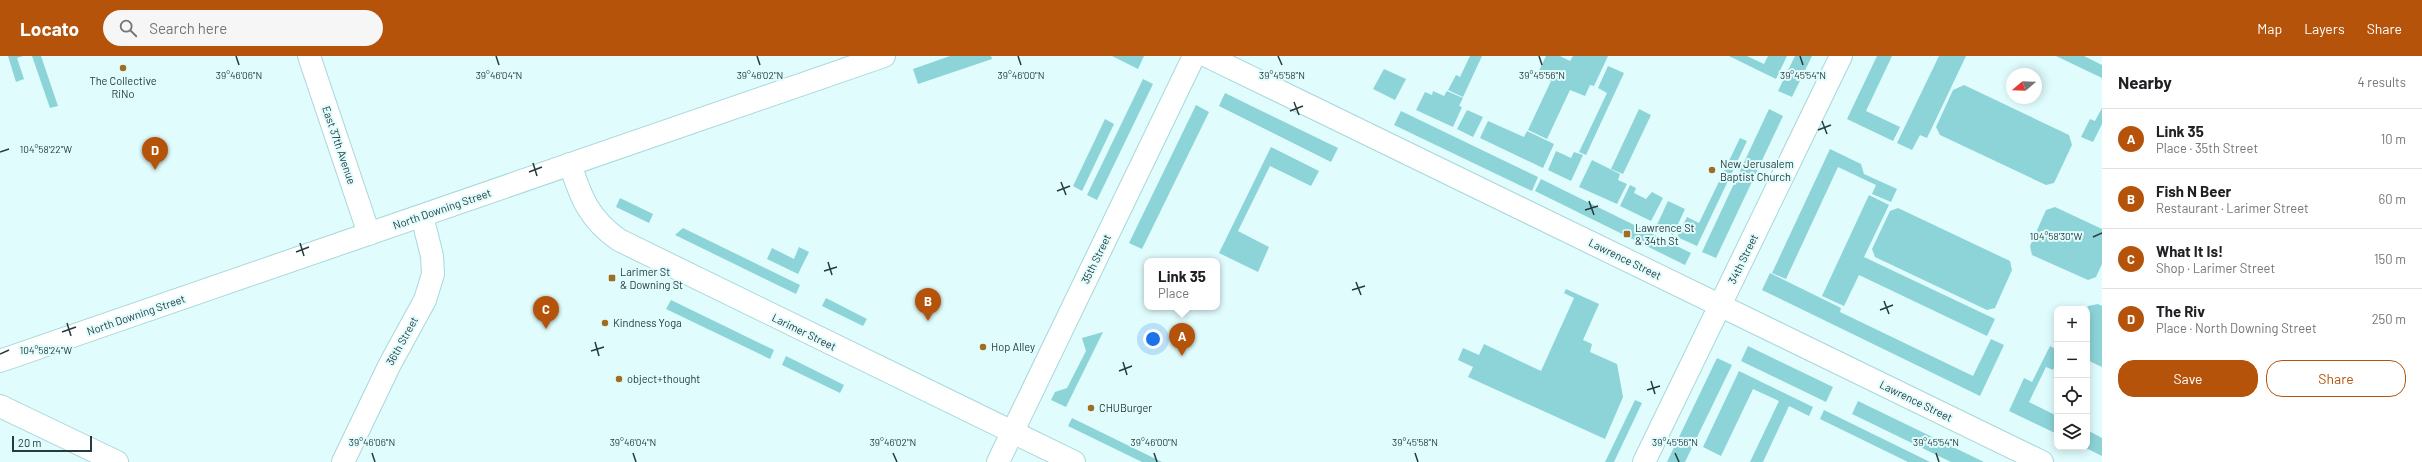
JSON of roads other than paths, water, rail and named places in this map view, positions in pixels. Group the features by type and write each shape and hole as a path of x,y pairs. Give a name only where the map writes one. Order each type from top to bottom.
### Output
{"street":[{"name":"East 37th Avenue","path":"309,56 369,234"},
{"name":"35th Street","path":"998,462 1194,56"},
{"name":"Lawrence Street","path":"1207,56 2042,462"},
{"name":"34th Street","path":"1644,462 1841,56"},
{"name":"North Downing Street","path":"0,361 878,57"},
{"name":"Larimer Street","path":"570,164 590,214 597,223 619,240 1074,462"},
{"name":"36th Street","path":"343,462 390,364 425,300 433,274 432,256 422,216"},
{"path":"0,406 117,462"}],"place":[{"name":"The Collective RiNo","path":"123,68"},
{"name":"The Riv","path":"155,170"},
{"name":"New Jerusalem Baptist Church","path":"1712,170"},
{"name":"Lawrence St & 34th St","path":"1627,234"},
{"name":"Larimer St & Downing St","path":"612,278"},
{"name":"Fish N Beer","path":"928,321"},
{"name":"Kindness Yoga","path":"605,323"},
{"name":"What It Is!","path":"546,329"},
{"name":"Hop Alley","path":"983,347"},
{"name":"Link 35","path":"1182,356"},
{"name":"object+thought","path":"619,379"},
{"name":"CHUBurger","path":"1091,408"}]}
